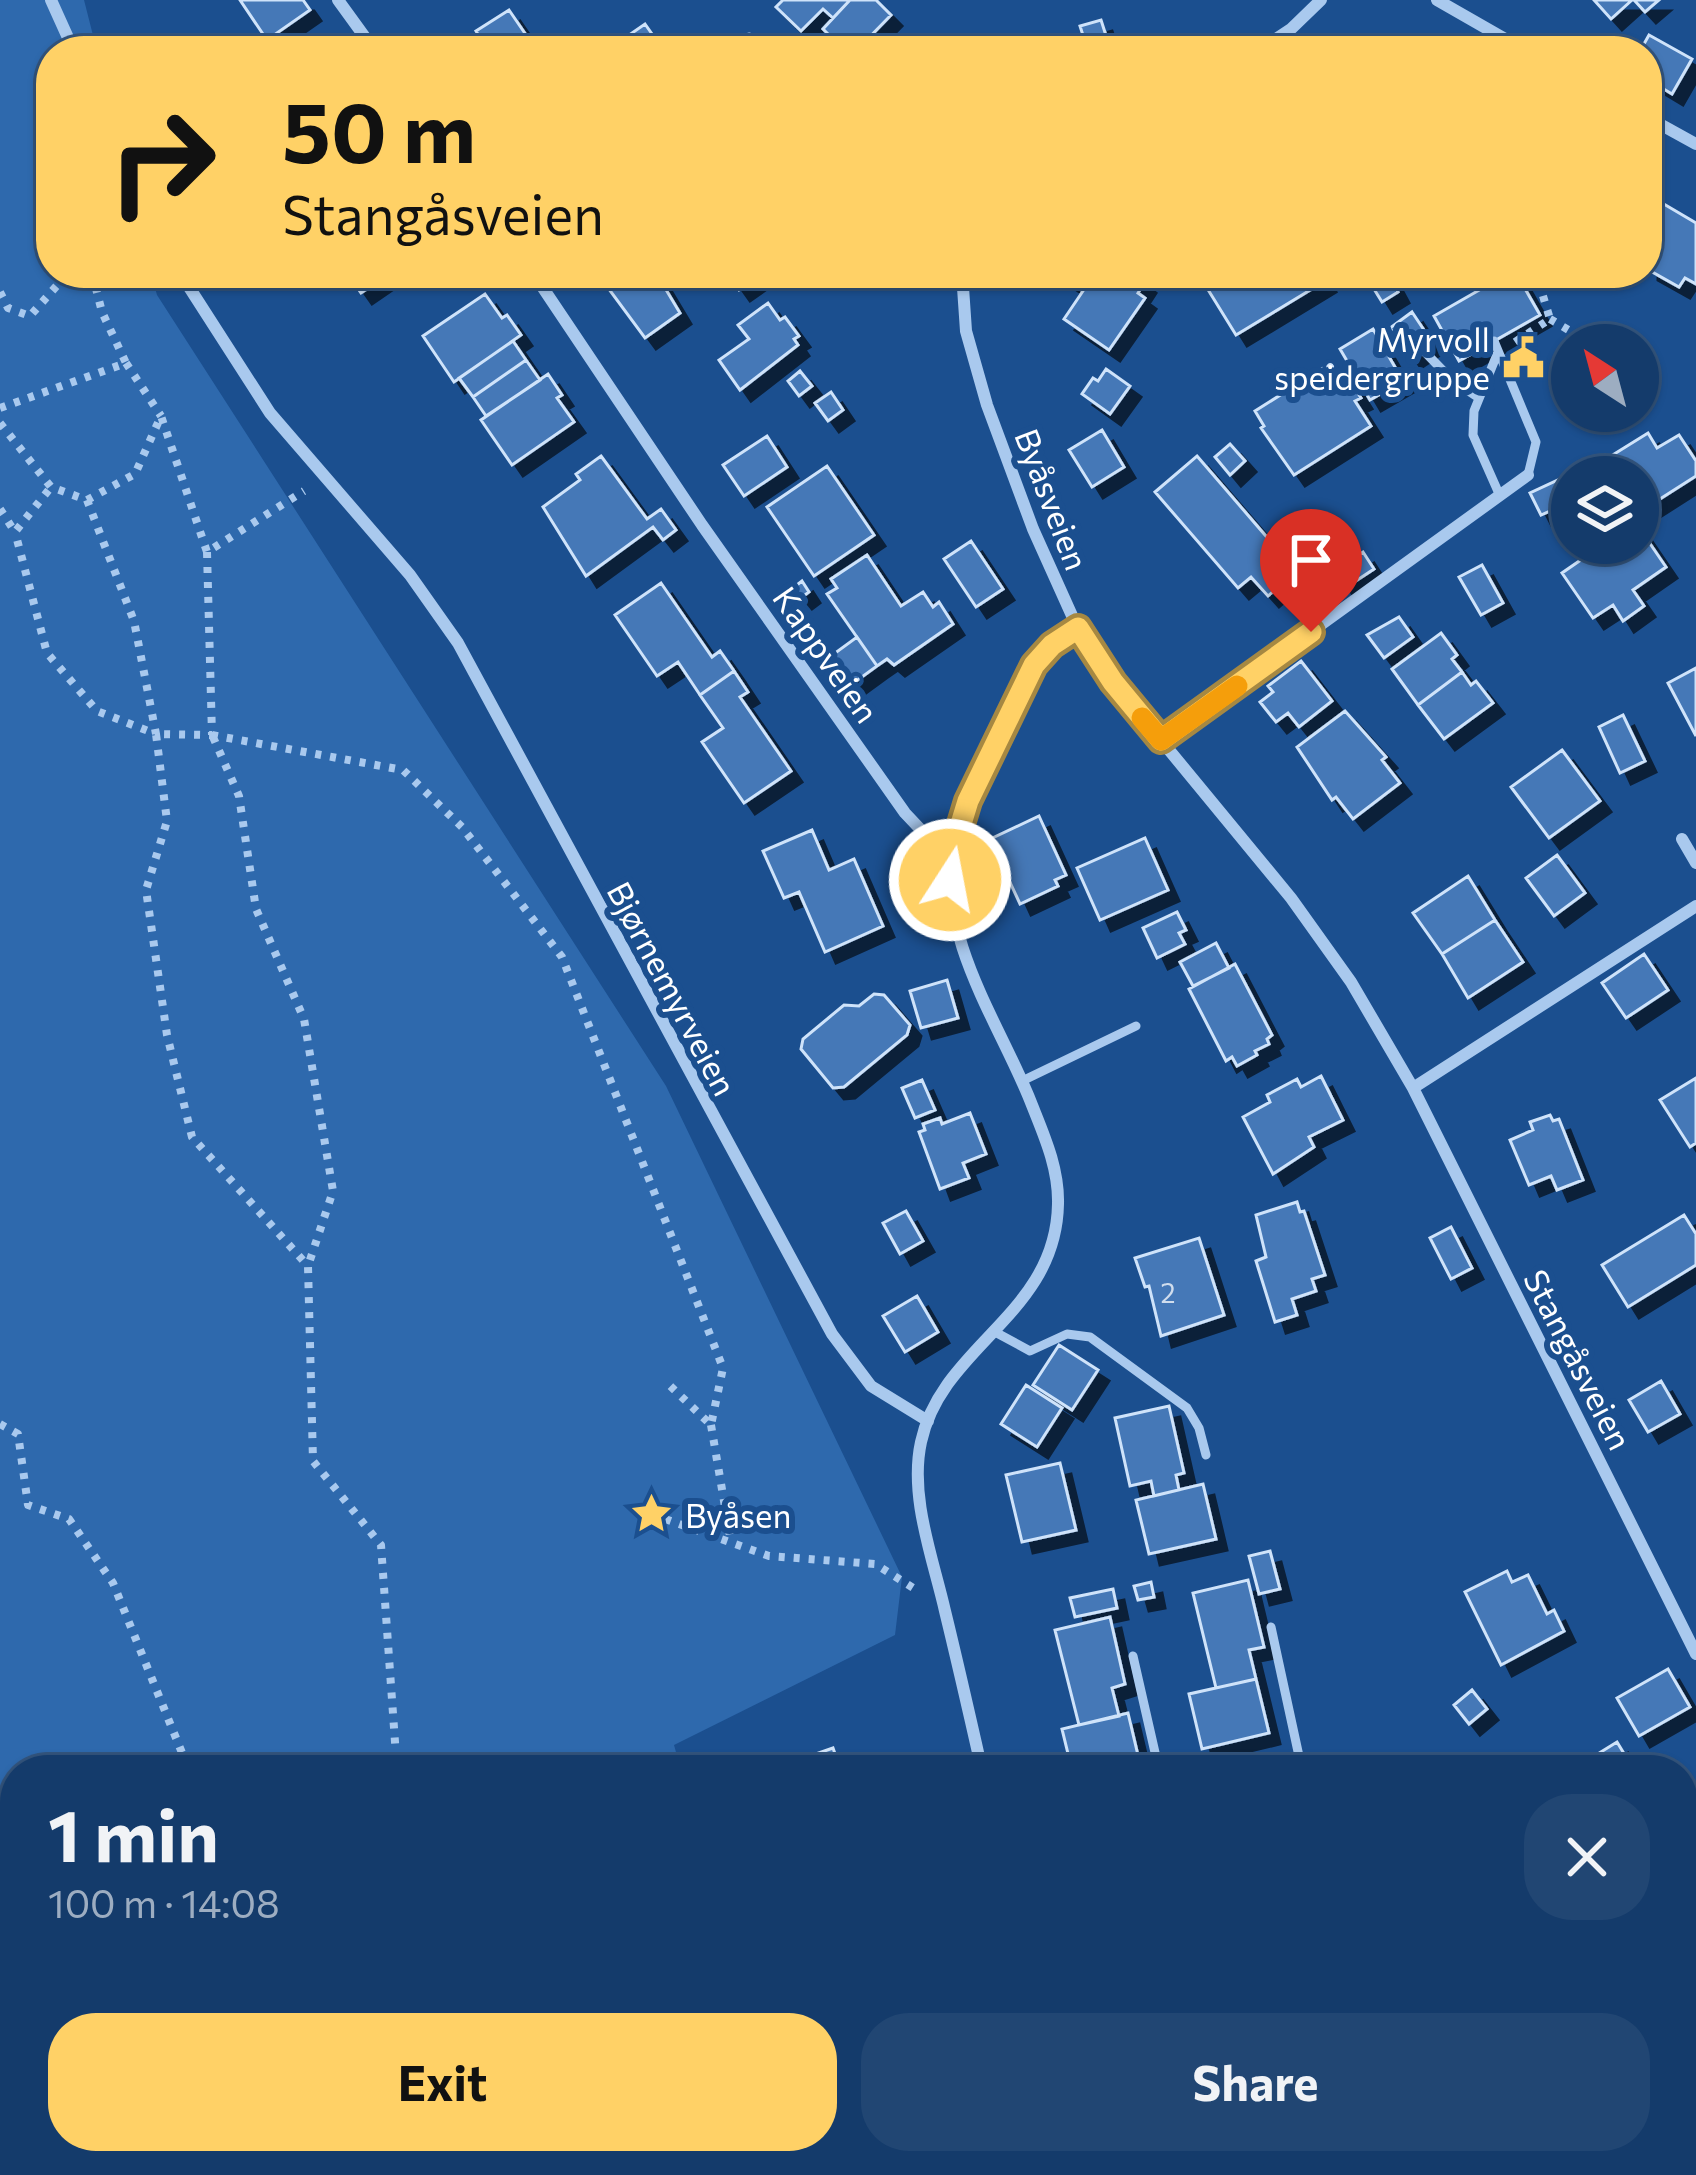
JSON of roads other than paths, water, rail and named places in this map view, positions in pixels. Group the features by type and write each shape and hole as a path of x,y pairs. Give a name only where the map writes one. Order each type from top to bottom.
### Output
{"street":[{"path":"50,0 67,36"},
{"path":"338,0 364,36"},
{"path":"1280,36 1321,0"},
{"path":"1437,0 1500,36"},
{"path":"1662,125 1696,144"},
{"name":"Bjørnemyrveien","path":"189,288 251,386 410,575 458,643 832,1334 871,1386 928,1421"},
{"name":"Kappveien","path":"543,288 702,525 905,813 922,831 953,850"},
{"name":"Byåsveien","path":"963,288 966,331 987,405 1034,530 1078,628"},
{"path":"1161,740 1528,475"},
{"path":"979,1755 920,1497 918,1465 928,1421 951,1379 1015,1312 1045,1265 1057,1222 1057,1183 1048,1144 969,962 952,906 953,850 968,801 1034,665 1052,645 1078,628"},
{"name":"Stangåsveien","path":"1078,628 1113,682 1291,898 1351,982 1413,1088 1696,1654"},
{"path":"1682,839 1696,863"},
{"path":"1413,1088 1696,906"}],"lane":[{"path":"1500,496 1473,435 1474,411 1496,347 1536,442 1528,475"},
{"path":"1421,349 1451,380 1479,398"},
{"path":"1022,1082 1136,1026"},
{"path":"995,1332 1030,1351 1067,1334 1090,1336 1187,1408 1207,1455"},
{"path":"1271,1627 1299,1755"},
{"path":"1133,1656 1156,1755"}],"place":[{"name":"Myrvoll speidergruppe","path":"1524,357"},
{"name":"Byåsen","path":"651,1514"}]}
